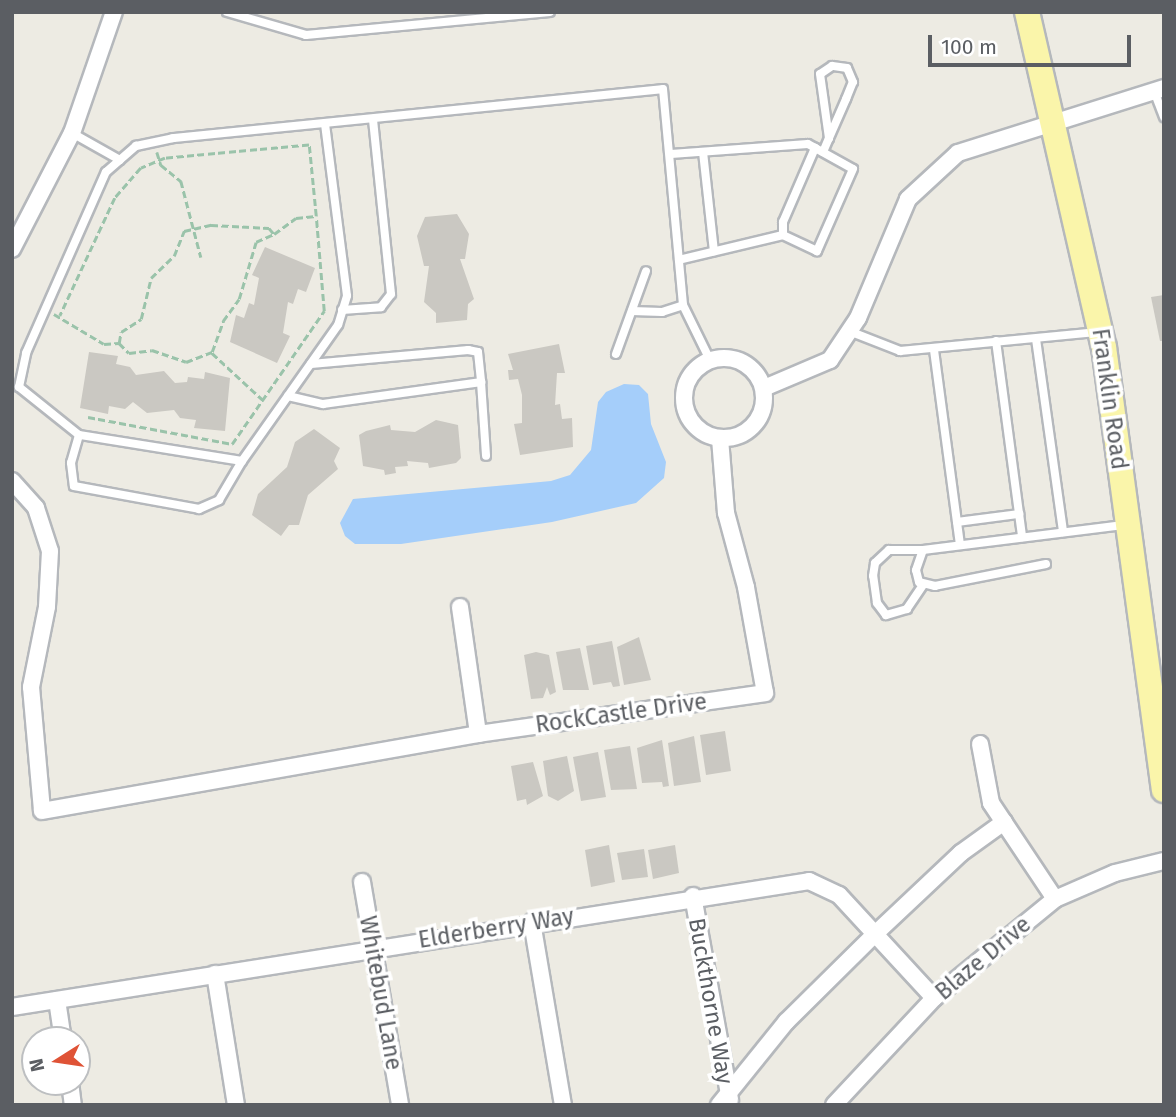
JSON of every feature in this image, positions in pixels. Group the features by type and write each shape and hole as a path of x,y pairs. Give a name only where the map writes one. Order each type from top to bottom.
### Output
{"main road":[{"name":"Franklin Road","path":"1027,12 1056,122 1101,331 1128,525 1158,710 1164,790"}],"street":[{"path":"12,248 72,133 114,12"},
{"path":"764,388 830,360 849,331 908,199 958,153 1159,90"},
{"path":"710,360 738,360 758,375 764,388 757,422 739,436 720,439 695,426 683,399 688,379 710,360"},
{"name":"RockCastle Drive","path":"12,481 36,508 50,551 47,607 31,687 42,811 478,734 765,693 726,513 720,439"},
{"path":"460,607 478,734"},
{"path":"980,744 991,803 1055,899"},
{"path":"726,1102 786,1023 961,853 1004,822"},
{"name":"Blaze Drive","path":"834,1105 933,998 1055,899 1115,873 1164,861"},
{"name":"Elderberry Way","path":"12,1007 693,895 809,881 839,895 933,998"},
{"name":"Whitebud Lane","path":"362,882 400,1105"},
{"name":"Buckthorne Way","path":"693,895 726,1102"},
{"path":"532,922 563,1105"},
{"path":"215,974 236,1105"},
{"path":"57,1000 61,1026"}],"lane":[{"path":"227,12 306,35 550,12"},
{"path":"783,236 783,222 819,150 829,138 853,82 848,68 832,66 820,74 829,138"},
{"path":"242,461 79,436 19,387 26,352 106,172 136,146 663,89 683,305 710,360"},
{"path":"1159,90 1164,117"},
{"path":"342,310 382,307 391,294 373,119"},
{"path":"79,436 71,463 75,486 199,509 219,500 242,461 311,364 342,310 347,296 325,124"},
{"path":"72,133 120,160"},
{"path":"671,154 819,150 853,169 817,251 783,236 679,260"},
{"path":"703,152 714,251"},
{"path":"617,354 646,271"},
{"path":"632,311 662,312 683,305"},
{"path":"849,331 900,351 934,350 1101,331"},
{"path":"1036,339 1063,532"},
{"path":"996,341 1022,537"},
{"path":"311,364 468,349 478,352 486,456"},
{"path":"934,350 960,544"},
{"path":"288,396 323,404 481,382"},
{"path":"957,522 1019,514"},
{"path":"1046,564 923,585 907,609 886,615 877,603 873,576 875,563 890,550 923,550 1128,525"},
{"path":"923,550 916,570 923,585"}],"path":[{"path":"154,142 159,160 181,181 201,257"},
{"path":"60,316 115,198 129,177 159,160 309,145 324,311 232,444 88,417"},
{"path":"45,310 60,316 104,344 118,343 129,354 152,350 186,362 212,352 223,321 239,299 256,242 274,234 296,218 316,216"},
{"path":"191,227 265,227 274,234"},
{"path":"118,343 121,332 146,311 151,278 191,227"},
{"path":"212,352 262,400"}],"water":[{"path":"624,384 639,385 648,394 651,424 666,462 664,478 636,503 552,522 401,544 355,544 345,536 340,523 353,499 551,481 570,475 591,450 598,402 606,392"}],"building":[{"path":"457,214 469,234 465,259 460,259 474,299 468,304 467,320 436,323 436,313 424,302 429,266 424,266 417,236 425,217"},
{"path":"265,247 315,268 306,292 298,289 293,304 288,302 283,333 290,336 277,363 230,342 236,315 244,318 249,303 254,305 259,278 252,275"},
{"path":"1164,295 1164,341 1160,341 1151,297"},
{"path":"559,344 565,373 557,373 555,405 560,404 562,419 572,418 573,447 520,455 514,424 522,423 522,395 518,379 509,380 508,370 513,370 508,354"},
{"path":"89,352 118,356 116,364 130,367 136,375 164,371 175,383 187,382 188,377 204,379 205,372 230,378 225,431 194,428 196,420 180,418 174,410 147,413 133,402 125,409 109,406 108,414 80,408"},
{"path":"436,420 458,425 461,458 456,463 429,468 428,463 407,461 408,466 395,467 396,473 385,475 384,470 363,466 359,435 390,425 391,430 415,432"},
{"path":"314,429 340,448 334,461 338,469 308,495 299,525 289,525 281,536 252,515 258,494 287,467 295,442"},
{"path":"639,637 651,680 624,685 617,647"},
{"path":"612,641 620,686 613,687 611,682 593,685 586,646"},
{"path":"580,648 589,690 563,690 556,652"},
{"path":"536,652 549,655 556,692 550,695 547,687 543,698 531,699 524,655"},
{"path":"725,731 731,771 706,775 700,735"},
{"path":"694,736 701,782 674,786 668,743"},
{"path":"662,740 669,786 663,787 662,782 642,783 637,748"},
{"path":"630,746 637,789 611,790 604,750"},
{"path":"598,752 606,797 581,801 573,757"},
{"path":"567,756 574,791 558,801 548,796 543,761"},
{"path":"533,762 543,796 527,805 526,799 517,801 511,766"},
{"path":"609,845 615,882 591,887 585,850"},
{"path":"675,845 679,873 653,879 648,850"},
{"path":"644,849 648,877 622,880 617,853"}]}
